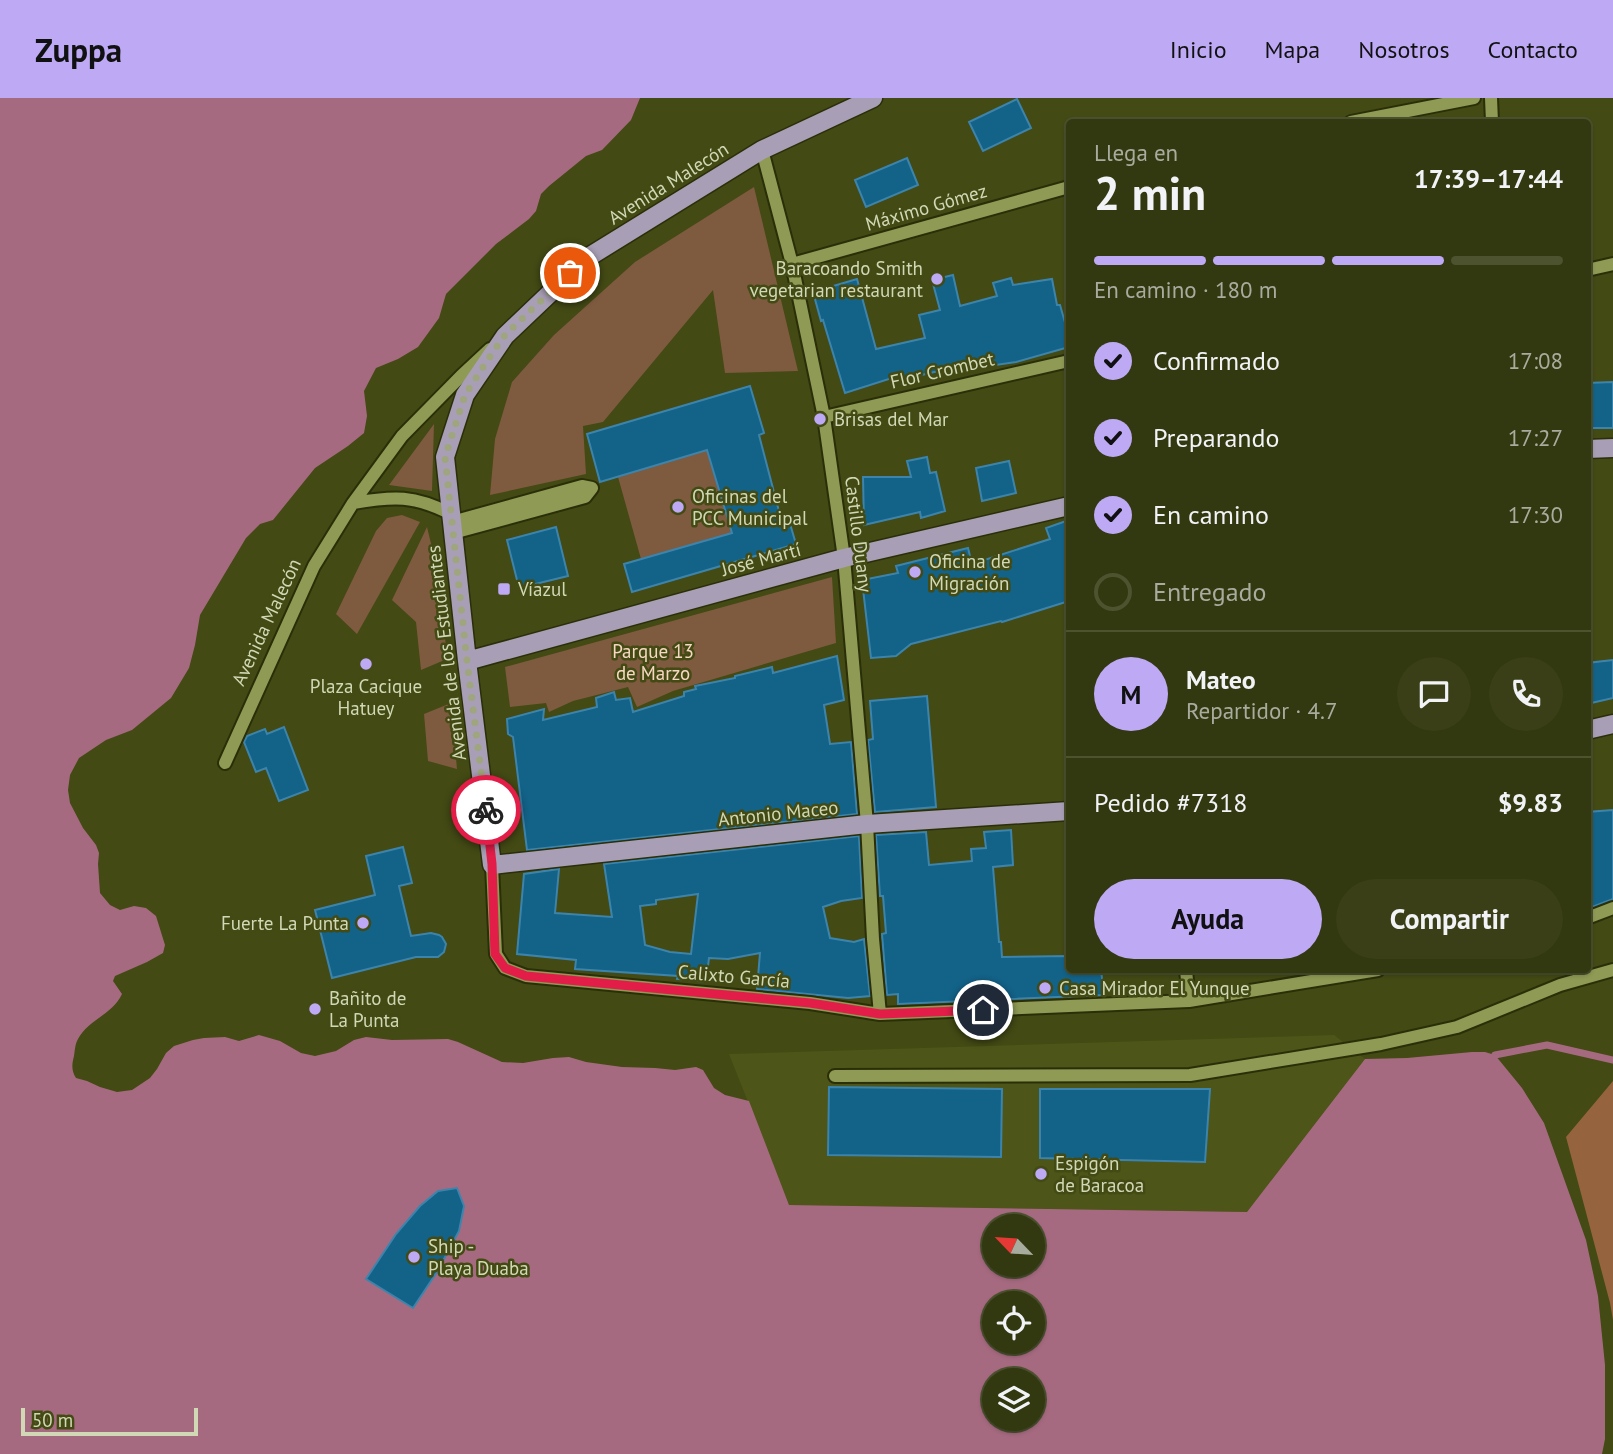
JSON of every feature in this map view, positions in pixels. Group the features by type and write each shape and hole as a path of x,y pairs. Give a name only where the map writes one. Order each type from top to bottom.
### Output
{"main road":[{"name":"Avenida Malecón","path":"445,457 465,395 505,335 587,258 762,150 873,98"},
{"path":"1591,449 1613,448"},
{"name":"Avenida de los Estudiantes","path":"445,457 492,864"},
{"name":"José Martí","path":"467,661 844,558 1066,507"},
{"path":"1591,729 1613,724"},
{"name":"Antonio Maceo","path":"492,864 867,824 1066,811"}],"street":[{"path":"1366,119 1474,98"},
{"path":"1490,98 1492,119"},
{"name":"Castillo Duany","path":"762,150 792,264 824,417 844,558 880,1014"},
{"name":"Máximo Gómez","path":"792,264 1066,188"},
{"path":"1591,269 1613,264"},
{"name":"Avenida Malecón","path":"225,763 314,566 353,503 402,436 505,335"},
{"name":"Flor Crombet","path":"824,417 1066,362"},
{"path":"582,486 592,488 585,496 452,523 582,486"},
{"path":"353,503 384,497 411,498 433,505 452,523"},
{"name":"Avenida de los Estudiantes","path":"492,864 495,954 505,968"},
{"path":"1591,916 1613,908"},
{"name":"Calixto García","path":"505,968 526,976 810,1003 880,1014 1189,1001 1360,973"},
{"path":"835,1076 1190,1075 1381,1044 1457,1027 1560,985 1613,970"},
{"path":"1186,973 1189,1001"}],"shaded area":[{"path":"0,98 640,98 631,120 602,150 586,156 549,186 541,194 536,211 529,219 496,244 446,294 439,318 418,347 376,368 364,391 367,416 364,433 315,468 273,520 260,524 246,538 200,615 189,668 171,698 132,730 106,740 79,758 70,775 70,803 99,853 100,893 110,905 120,910 134,906 146,908 156,916 165,945 163,953 115,976 113,981 122,994 113,1007 82,1032 78,1039 72,1064 76,1078 117,1092 132,1090 150,1078 166,1053 174,1046 204,1038 225,1037 239,1041 259,1035 280,1041 301,1053 315,1056 336,1051 354,1040 366,1037 392,1040 448,1039 502,1062 523,1063 569,1057 622,1067 675,1070 696,1067 703,1070 714,1088 725,1095 749,1101 789,1205 1247,1212 1365,1059 1485,1052 1495,1055 1522,1088 1544,1123 1586,1240 1598,1296 1605,1365 1605,1439 1602,1454 0,1454"},
{"path":"1334,1035 1365,1059 1247,1212 789,1205 729,1054"},
{"path":"1613,1081 1613,1320 1566,1137"}],"green space":[{"path":"754,187 798,371 725,373 713,290 603,422 583,426 586,474 490,495 495,439 512,382 554,335 635,262"},
{"path":"434,424 432,491 389,485"},
{"path":"707,450 732,533 641,559 618,477"},
{"path":"402,515 420,522 357,634 336,614 376,531 387,518"},
{"path":"427,527 440,581 447,659 421,670 416,622 392,600"},
{"name":"Parque 13 de Marzo","path":"832,577 836,643 673,691 637,707 628,687 573,701 549,712 546,703 510,707 505,667"},
{"path":"451,703 457,769 428,761 424,714"}],"building":[{"path":"1017,99 1031,128 983,151 969,122"},
{"path":"907,158 918,185 866,207 855,180"},
{"path":"953,275 960,306 997,296 993,283 1011,278 1013,285 1052,279 1057,305 1060,305 1066,326 1066,348 1016,362 996,365 995,362 962,371 960,366 896,381 895,377 845,393 813,292 857,279 876,349 925,338 919,315 940,310 932,280"},
{"path":"1613,382 1613,428 1591,428 1591,383"},
{"path":"750,386 764,433 759,435 781,519 788,517 796,544 632,592 624,564 732,533 707,450 600,482 587,434"},
{"path":"927,457 930,473 936,472 945,511 921,518 920,512 864,525 863,477 911,477 907,461"},
{"path":"1009,461 1016,493 982,501 976,468"},
{"path":"1066,521 1066,602 1002,622 911,644 896,656 871,658 862,580 898,573 896,566 968,548 972,564 1050,539 1046,528"},
{"path":"556,527 568,576 519,588 507,540"},
{"path":"837,656 844,700 824,705 830,744 851,742 857,814 527,850 513,737 508,734 507,719 544,709 543,720 597,707 596,698 614,692 616,700 630,698 633,712 684,696 684,692 696,689 695,686 772,667 773,673"},
{"path":"1613,660 1613,698 1591,703 1591,663"},
{"path":"927,696 936,807 875,812 868,740 873,739 870,701"},
{"path":"284,727 308,790 279,801 266,768 256,772 244,742 247,736 265,729 267,734"},
{"path":"1613,810 1613,899 1591,907 1591,812"},
{"path":"1011,830 1013,865 993,867 1002,957 1066,956 1066,973 1101,973 1104,995 898,1004 898,994 887,995 882,934 886,933 883,896 880,896 876,835 926,832 929,865 972,861 971,849 986,848 984,832"},
{"path":"859,836 862,898 823,907 830,938 854,942 864,939 870,996 848,998 757,989 760,953 728,959 709,958 706,982 677,979 678,976 575,969 576,960 517,954 524,874 559,869 555,913 612,917 604,864","holes":["698,894 691,954 645,945 640,906 656,904 656,900"]},
{"name":"Fuerte La Punta","path":"403,847 412,883 399,886 411,936 431,933 439,935 446,944 444,952 438,957 416,957 332,978 315,910 375,895 366,856"},
{"path":"829,1087 1002,1089 1001,1157 828,1155"},
{"path":"1040,1089 1210,1089 1205,1162 1040,1158"},
{"path":"457,1188 464,1206 459,1231 437,1272 413,1308 366,1279 396,1234 420,1206 438,1191"}],"waterway":[{"path":"1495,1055 1547,1045 1613,1060"}],"way so far":[{"path":"486,810 445,457 465,395 491,355 505,335 570,273"}],"place":[{"name":"Baracoando Smith vegetarian restaurant","path":"937,279"},
{"name":"Brisas del Mar","path":"820,419"},
{"name":"Oficinas del PCC Municipal","path":"678,507"},
{"name":"Oficina de Migración","path":"915,572"},
{"name":"Víazul","path":"504,589"},
{"name":"Plaza Cacique Hatuey","path":"366,664"},
{"name":"Fuerte La Punta","path":"363,923"},
{"name":"Casa Mirador El Yunque","path":"1045,988"},
{"name":"Bañito de La Punta","path":"315,1009"},
{"name":"Espigón de Baracoa","path":"1041,1174"},
{"name":"Ship - Playa Duaba","path":"414,1257"}],"route":[{"path":"486,810 492,864 495,954 505,968 526,976 810,1003 880,1014 983,1010"}]}
